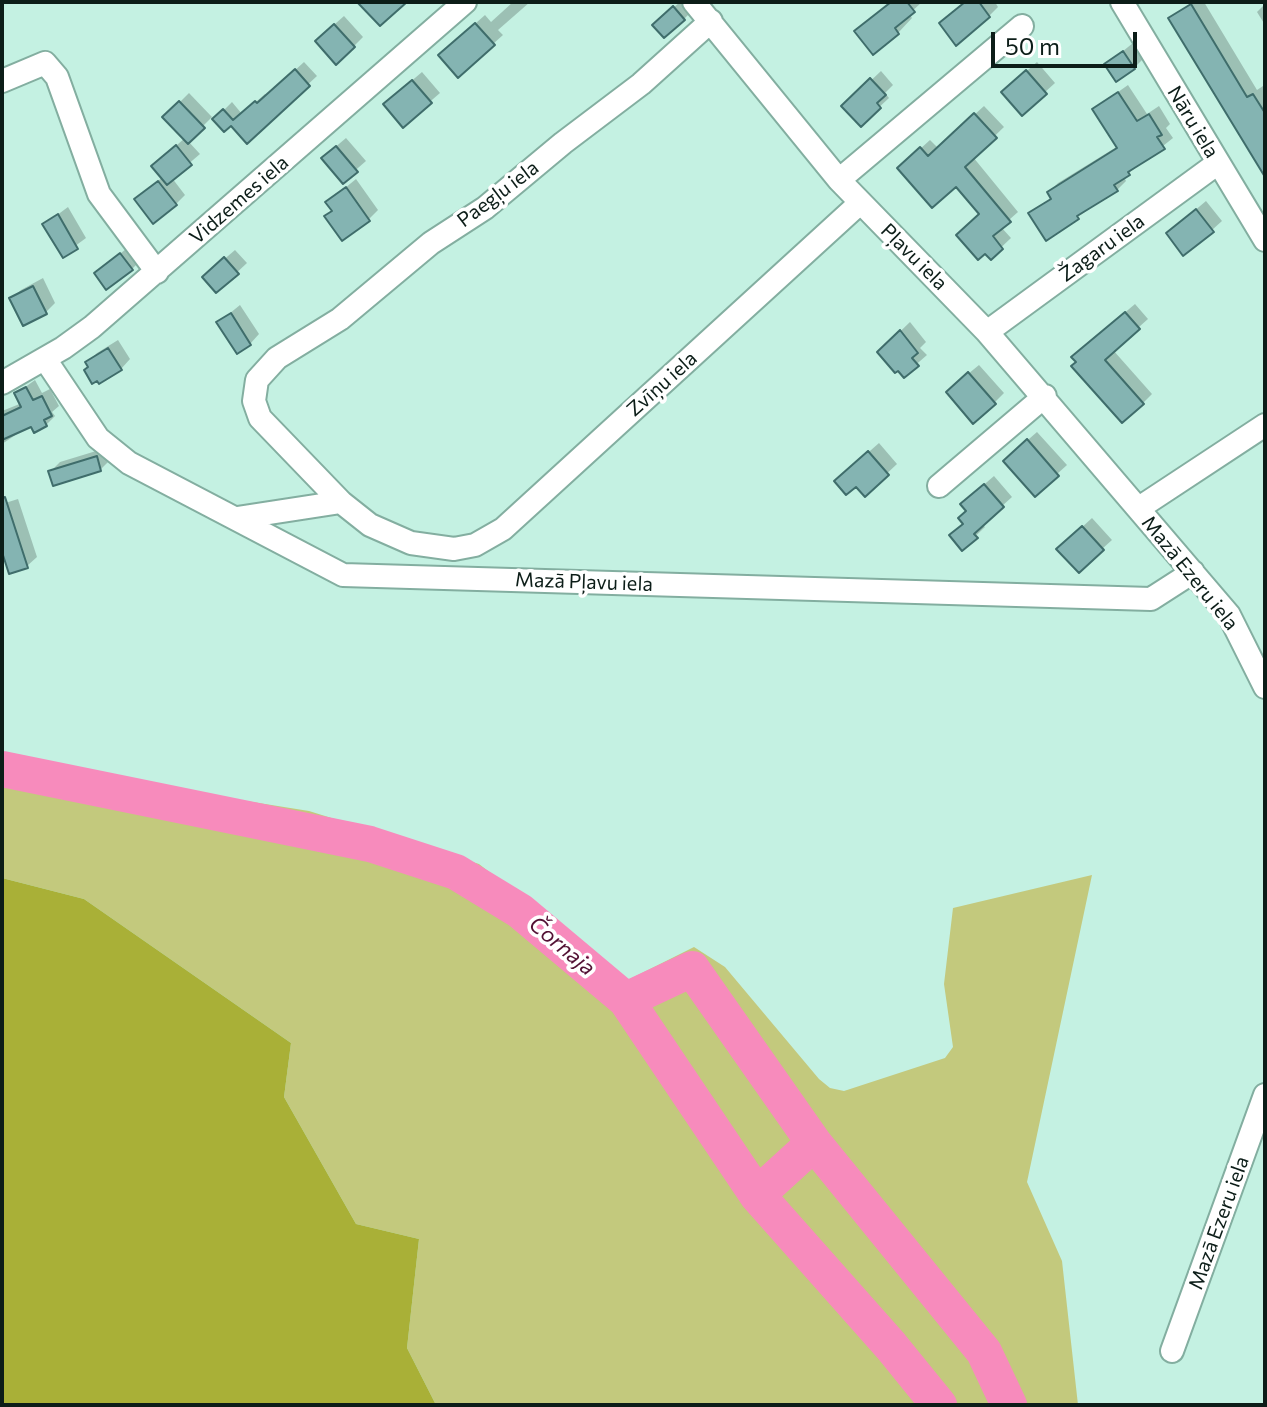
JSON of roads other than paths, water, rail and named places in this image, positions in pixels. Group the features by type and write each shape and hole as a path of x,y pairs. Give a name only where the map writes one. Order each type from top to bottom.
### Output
{"street":[{"name":"Vidzemes iela","path":"2,383 92,327 465,2"},
{"name":"Pļavu iela","path":"694,2 839,180 987,332 1139,508"},
{"name":"Nāru iela","path":"1122,2 1265,240"},
{"name":"Paegļu iela","path":"341,502 260,418 254,401 257,380 277,358 340,319 431,243 485,208 641,84 711,21"},
{"path":"839,180 1022,26"},
{"path":"2,81 45,63 57,77 99,194 157,272"},
{"name":"Žagaru iela","path":"987,332 1218,163"},
{"name":"Zvīņu iela","path":"341,502 370,525 411,543 454,549 475,545 503,529 860,203"},
{"name":"Mazā Pļavu iela","path":"45,359 98,438 129,463 343,575 1151,599 1193,572"},
{"path":"939,486 1045,396"},
{"name":"Mazā Ezeru iela","path":"1265,425 1139,508 1229,615 1265,687"},
{"path":"237,518 341,502"},
{"name":"Mazā Ezeru iela","path":"1172,1351 1265,1095"}],"waterway":[{"name":"Čornaja","path":"2,769 370,844 456,872 520,911 626,1000 757,1195 939,1405"},
{"path":"626,1000 692,969 814,1143 984,1352 1009,1405"},
{"path":"757,1195 814,1143"}]}
